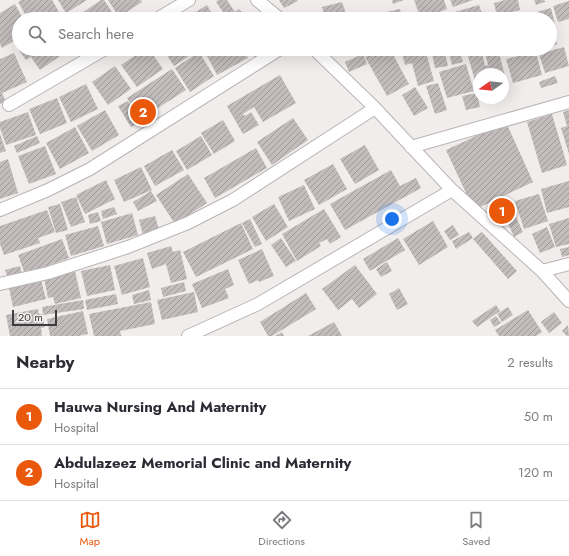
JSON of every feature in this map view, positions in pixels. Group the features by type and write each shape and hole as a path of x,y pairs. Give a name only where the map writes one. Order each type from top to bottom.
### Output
{"street":[{"path":"169,12 189,0"},
{"path":"257,0 272,12"},
{"path":"9,106 93,56"},
{"path":"0,210 48,190 90,169 269,56"},
{"path":"321,56 375,108 452,190 542,271 569,301"},
{"path":"411,147 569,102"},
{"path":"0,284 48,273 128,247 188,223 233,200 375,108"},
{"path":"188,336 258,304 452,190"},
{"path":"542,271 569,264"}],"building":[{"path":"21,0 52,0 59,12 24,12 18,2"},
{"path":"58,0 87,0 68,12 65,12"},
{"path":"101,0 104,0 112,12 83,12"},
{"path":"108,0 141,0 142,2 127,12 116,12"},
{"path":"218,0 227,0 235,12 223,12 216,2"},
{"path":"279,0 297,0 298,1 284,8"},
{"path":"392,0 404,0 393,4"},
{"path":"414,0 444,0 447,9 439,12 418,12"},
{"path":"450,0 473,0 453,7"},
{"path":"505,0 518,0 520,10 512,12 496,12 494,3"},
{"path":"534,0 544,0 545,2 536,5"},
{"path":"569,1 569,19 558,22 557,12 555,12 553,6"},
{"path":"342,2 345,12 323,12 322,7"},
{"path":"15,4 19,12 12,12 12,42 2,48 0,44 0,13"},
{"path":"207,5 211,12 196,12"},
{"path":"479,5 481,12 455,12"},
{"path":"551,8 552,12 537,12"},
{"path":"400,9 401,12 387,12"},
{"path":"564,47 569,66 545,73 540,56 557,56 557,49"},
{"path":"12,54 12,56 15,56 27,82 2,93 6,102 0,104 0,59"},
{"path":"23,56 60,56 40,70 31,57 26,60"},
{"path":"134,56 154,56 163,69 137,87 121,65"},
{"path":"168,56 189,56 174,66"},
{"path":"193,56 202,56 214,76 190,92 175,68"},
{"path":"207,56 247,56 248,58 217,75"},
{"path":"358,56 364,56 367,64 349,72 345,62"},
{"path":"394,56 409,84 387,96 365,57"},
{"path":"403,56 427,56 434,81 418,86 412,63 405,65"},
{"path":"432,56 446,56 448,66 435,68"},
{"path":"450,56 461,56 463,62 452,65"},
{"path":"468,56 483,56 485,66 488,65 486,56 500,56 503,68 473,68 473,74"},
{"path":"518,56 537,56 542,75 513,83 506,59"},
{"path":"466,64 473,91 447,98 439,72"},
{"path":"115,66 131,89 108,105 92,82"},
{"path":"172,69 186,90 141,119 127,98"},
{"path":"280,75 296,103 263,122 254,107 243,114 245,116 251,112 259,125 243,134 227,106"},
{"path":"555,76 558,83 541,88 539,82"},
{"path":"438,83 447,110 435,114 426,86"},
{"path":"86,84 98,109 71,122 59,97"},
{"path":"415,87 428,108 414,116 402,95"},
{"path":"473,94 473,104 479,104 480,107 466,110 462,96"},
{"path":"57,98 67,123 40,134 29,109"},
{"path":"128,101 140,122 131,127 118,106"},
{"path":"105,110 119,135 92,151 77,126"},
{"path":"569,110 569,154 561,128 567,126 563,112"},
{"path":"28,112 36,135 6,145 0,128 0,122"},
{"path":"552,114 567,165 542,173 527,122"},
{"path":"293,118 308,140 272,165 257,142"},
{"path":"223,120 235,141 214,154 201,133"},
{"path":"506,122 533,182 474,210 446,150"},
{"path":"75,127 89,153 60,169 46,143"},
{"path":"0,134 6,151 0,153"},
{"path":"37,136 40,143 17,153 14,146"},
{"path":"201,136 212,155 187,170 176,151"},
{"path":"365,145 379,170 355,184 340,159"},
{"path":"45,146 56,174 29,184 18,156"},
{"path":"256,148 267,168 215,198 204,178"},
{"path":"172,150 184,170 155,186 144,166"},
{"path":"8,159 18,193 0,199 0,162"},
{"path":"333,164 347,189 319,205 304,180"},
{"path":"141,167 152,190 124,202 114,180"},
{"path":"391,170 400,186 416,178 421,188 345,230 330,204"},
{"path":"188,174 207,203 175,224 156,195"},
{"path":"106,180 115,199 85,214 76,195"},
{"path":"569,181 569,207 547,213 541,189"},
{"path":"304,185 315,209 289,221 278,197"},
{"path":"151,191 157,201 138,211 133,202"},
{"path":"539,194 548,221 524,229 515,201"},
{"path":"76,197 85,222 71,227 61,202"},
{"path":"60,204 68,230 56,233 48,207"},
{"path":"274,204 288,227 266,241 252,217"},
{"path":"504,204 511,211 502,219 496,213"},
{"path":"114,207 117,214 103,219 101,211"},
{"path":"324,209 341,237 330,244 327,239 319,243 321,246 297,261 282,234"},
{"path":"47,210 55,232 38,238 40,243 4,255 0,244 0,226"},
{"path":"98,212 101,221 90,224 88,215"},
{"path":"132,213 138,235 107,244 101,222"},
{"path":"155,216 159,230 143,235 139,220"},
{"path":"516,217 523,232 514,237 507,221"},
{"path":"569,218 569,244 556,247 549,224"},
{"path":"250,219 262,244 255,247 242,223"},
{"path":"433,221 448,247 419,265 403,239"},
{"path":"241,223 253,249 196,277 183,252"},
{"path":"453,225 459,235 450,240 444,231"},
{"path":"98,226 104,246 71,256 65,235"},
{"path":"547,227 555,247 540,253 532,234"},
{"path":"469,232 473,238 456,249 452,241"},
{"path":"482,232 517,271 508,279 473,239"},
{"path":"281,238 296,261 286,267 271,245"},
{"path":"398,238 405,250 370,271 363,259"},
{"path":"62,239 69,258 25,274 18,255"},
{"path":"171,246 173,252 180,250 187,279 171,283 166,264 152,269 147,253"},
{"path":"569,247 569,255 562,257 560,249"},
{"path":"262,249 274,276 249,284 238,260"},
{"path":"143,258 150,287 122,295 114,266"},
{"path":"387,262 392,271 381,277 376,269"},
{"path":"110,265 115,290 87,296 81,271"},
{"path":"355,265 377,294 359,308 352,299 338,310 322,289"},
{"path":"20,266 22,274 8,278 5,270"},
{"path":"228,269 234,285 225,289 229,298 202,308 192,284"},
{"path":"75,271 81,298 55,304 53,297 48,298 44,278"},
{"path":"41,280 46,299 13,307 9,288"},
{"path":"184,282 186,291 163,297 161,288"},
{"path":"399,288 408,304 397,310 389,294"},
{"path":"149,290 151,300 134,304 132,295"},
{"path":"194,292 198,312 162,320 157,300"},
{"path":"306,293 316,309 272,336 268,336 260,322"},
{"path":"116,294 118,304 87,310 85,300"},
{"path":"83,300 84,309 43,315 42,307"},
{"path":"151,302 155,324 120,331 121,336 94,336 89,314"},
{"path":"496,305 500,311 477,327 472,321"},
{"path":"508,307 513,315 502,322 497,314"},
{"path":"38,309 39,314 42,314 45,327 41,328 42,336 10,336 6,315"},
{"path":"528,310 542,332 536,336 499,336 495,330"},
{"path":"83,311 88,334 78,336 50,336 47,319"},
{"path":"554,312 562,323 549,333 541,322"},
{"path":"496,316 501,323 494,327 490,320"},
{"path":"334,322 342,336 308,336"},
{"path":"568,325 569,336 567,336 562,331"},
{"path":"282,332 284,336 275,336"}],"place":[{"name":"Abdulazeez Memorial Clinic and Maternity","path":"143,112"},
{"name":"Hauwa Nursing And Maternity","path":"502,211"}]}
